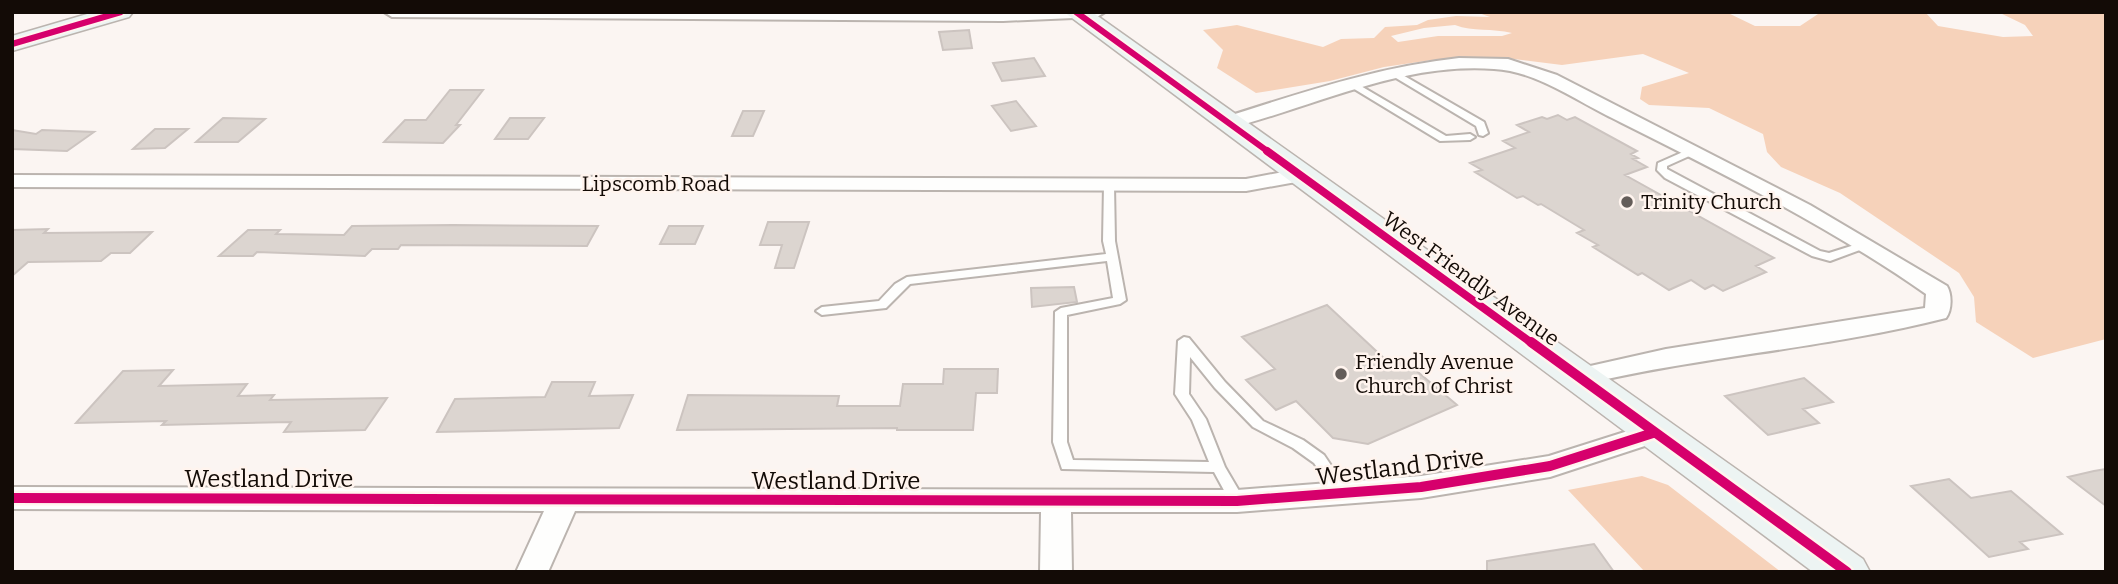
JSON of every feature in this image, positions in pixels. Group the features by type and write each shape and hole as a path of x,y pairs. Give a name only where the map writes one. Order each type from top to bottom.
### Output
{"main road":[{"path":"12,44 121,12"},
{"name":"West Friendly Avenue","path":"1076,12 1847,572"}],"street":[{"path":"391,12 975,16 1097,12"},
{"path":"1226,122 1394,73 1433,65 1493,63 1523,66 1692,151 1906,268 1938,291 1937,313 1890,323 1628,364 1577,377"},
{"name":"Lipscomb Road","path":"12,181 1246,185 1299,175"},
{"name":"Westland Drive","path":"12,498 1237,501 1421,487 1550,466 1653,433"},
{"path":"532,572 565,498"},
{"path":"1056,502 1056,572"}],"lane":[{"path":"1394,73 1480,124 1483,133"},
{"path":"1354,85 1444,139 1470,137"},
{"path":"1692,151 1662,165 1662,170 1816,254 1830,257 1864,245"},
{"path":"1109,185 1109,241 1121,300 1061,313 1060,442 1067,465 1218,467"},
{"path":"822,311 888,303 897,287 907,281 1112,257"},
{"path":"1237,501 1218,467 1199,419 1182,394 1184,341 1220,385 1258,424 1298,444 1319,459 1343,495"}],"shaded area":[{"path":"1476,12 1726,12 1755,26 1800,26 1821,12 1925,12 1938,26 2003,37 2033,36 2025,25 1998,12 2106,12 2106,339 2033,358 1976,322 1974,297 1959,273 1840,193 1781,167 1767,152 1763,134 1709,108 1649,105 1640,99 1642,87 1689,73 1643,54 1562,65 1498,57 1432,60 1256,93 1217,68 1223,50 1203,30 1237,25 1323,47 1341,39 1374,38 1385,27 1417,25 1428,20 1456,16 1490,17","holes":["1455,25 1512,33 1502,36 1438,36 1398,42 1391,36 1424,28"]},
{"path":"1642,476 1668,485 1781,572 1645,572 1568,490"}],"building":[{"path":"969,30 972,48 943,50 939,32"},
{"path":"1034,58 1045,76 1002,81 993,63"},
{"path":"450,90 483,90 456,125 460,125 443,143 384,142 405,120 426,120"},
{"path":"1016,101 1036,126 1011,131 992,106"},
{"path":"743,111 764,111 753,136 732,136"},
{"name":"Trinity Church","path":"1558,115 1567,120 1575,117 1637,151 1631,154 1638,158 1633,159 1647,167 1625,175 1774,258 1756,266 1766,272 1723,291 1713,285 1705,289 1691,280 1669,290 1642,273 1638,275 1593,247 1598,245 1577,233 1584,230 1541,204 1538,205 1523,196 1517,198 1475,172 1482,170 1470,163 1515,148 1503,141 1529,132 1517,125"},
{"path":"223,118 265,119 238,142 196,142"},
{"path":"510,118 544,118 528,139 495,139"},
{"path":"155,129 188,129 165,148 133,149"},
{"path":"12,130 36,134 42,130 94,132 67,151 12,149"},
{"path":"768,222 809,222 794,268 775,268 782,245 760,245"},
{"path":"352,226 598,226 587,246 401,245 398,249 372,249 365,256 257,252 253,256 219,256 248,230 280,230 276,234 344,235"},
{"path":"669,226 703,226 695,244 660,244"},
{"path":"48,229 44,233 152,232 130,253 111,253 101,261 28,262 12,276 12,230"},
{"path":"1074,287 1077,302 1032,307 1031,288"},
{"name":"Friendly Avenue Church of Christ","path":"1327,305 1388,362 1400,357 1457,405 1368,444 1333,438 1296,401 1276,410 1246,380 1275,369 1242,337"},
{"path":"944,369 998,369 997,393 976,393 973,430 677,430 688,395 839,396 837,406 900,406 903,384 943,384"},
{"path":"173,370 159,386 247,384 238,396 274,395 270,400 387,398 365,430 284,432 291,422 162,425 166,421 76,423 123,371"},
{"path":"1804,378 1833,402 1803,409 1819,423 1768,435 1725,396"},
{"path":"552,382 595,382 589,396 633,395 619,428 437,432 455,399 545,397"},
{"path":"2106,469 2106,506 2068,477 2094,471"},
{"path":"1949,479 1971,498 2011,491 2062,534 2020,542 2028,549 1989,557 1911,486"},
{"path":"1594,544 1614,572 1487,572 1487,561"}],"cycle path":[{"path":"12,44 121,12"},
{"path":"1076,12 1847,572"},
{"path":"12,498 1237,501 1421,487 1550,466 1653,433"}],"place":[{"name":"Trinity Church","path":"1627,202"},
{"name":"Friendly Avenue Church of Christ","path":"1341,374"}]}
